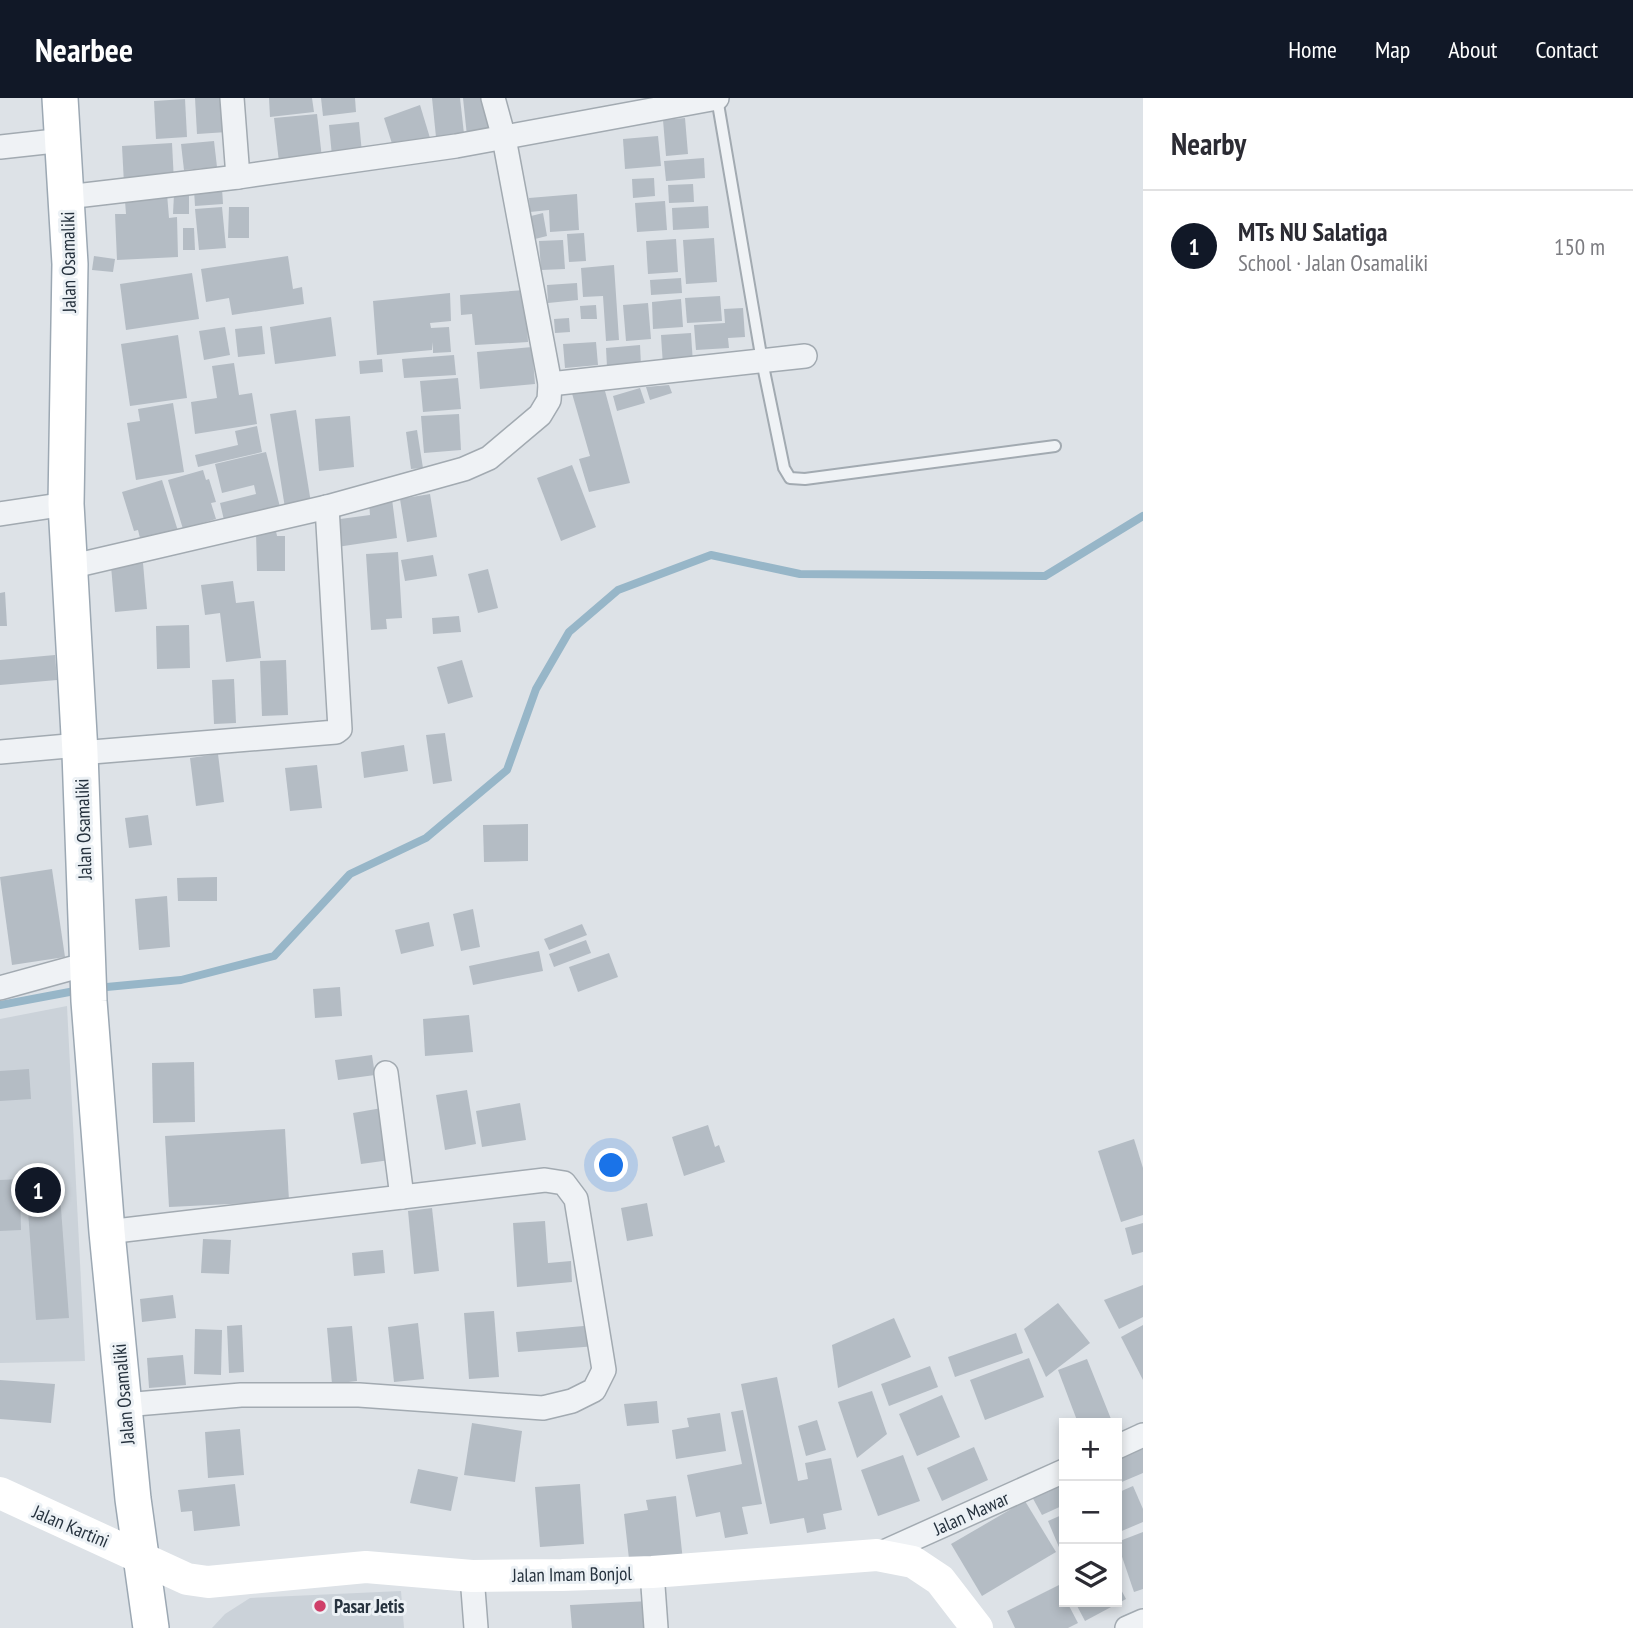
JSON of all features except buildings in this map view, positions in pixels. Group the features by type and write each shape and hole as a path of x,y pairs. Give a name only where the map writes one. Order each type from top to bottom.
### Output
{"main road":[{"name":"Jalan Osamaliki","path":"60,98 70,264 66,504 80,749 88,979 107,1232 133,1499 151,1628"},
{"name":"Jalan Kartini","path":"0,1493 142,1558"},
{"name":"Jalan Imam Bonjol","path":"142,1558 187,1578 208,1582 366,1567 472,1576 652,1572 877,1555 914,1562 940,1580 977,1628"}],"street":[{"path":"232,98 238,177"},
{"path":"69,567 327,507 464,469 489,458 540,415 549,400 550,384 504,138 493,98"},
{"path":"66,197 238,177 504,138 717,98"},
{"path":"0,148 64,140"},
{"path":"550,384 805,356"},
{"path":"0,513 66,504"},
{"path":"0,752 336,732 340,729 327,507"},
{"path":"0,988 88,979"},
{"path":"386,1073 402,1197"},
{"path":"107,1232 545,1180 564,1183 576,1199 604,1370 594,1390 572,1401 543,1408 359,1395 241,1395 124,1405"},
{"path":"1122,1445 1143,1435"},
{"name":"Jalan Mawar","path":"877,1555 1059,1473"},
{"path":"652,1572 656,1628"},
{"path":"472,1576 476,1628"},
{"path":"1127,1628 1143,1621"}],"lane":[{"path":"717,98 762,361 784,468 790,478 805,479 1055,446"}],"shaded area":[{"path":"67,1006 85,1361 0,1363 0,1019"},
{"name":"Pasar Jetis","path":"401,1591 404,1628 212,1628 225,1614 250,1598"}],"waterway":[{"path":"96,988 181,980 274,956 350,874 426,838 507,770 536,689 569,632 618,590 711,555 800,574 1045,576 1143,516"},
{"path":"0,1005 80,990"}],"place":[{"name":"MTs NU Salatiga","path":"38,1190"},
{"name":"Pasar Jetis","path":"320,1606"}]}
